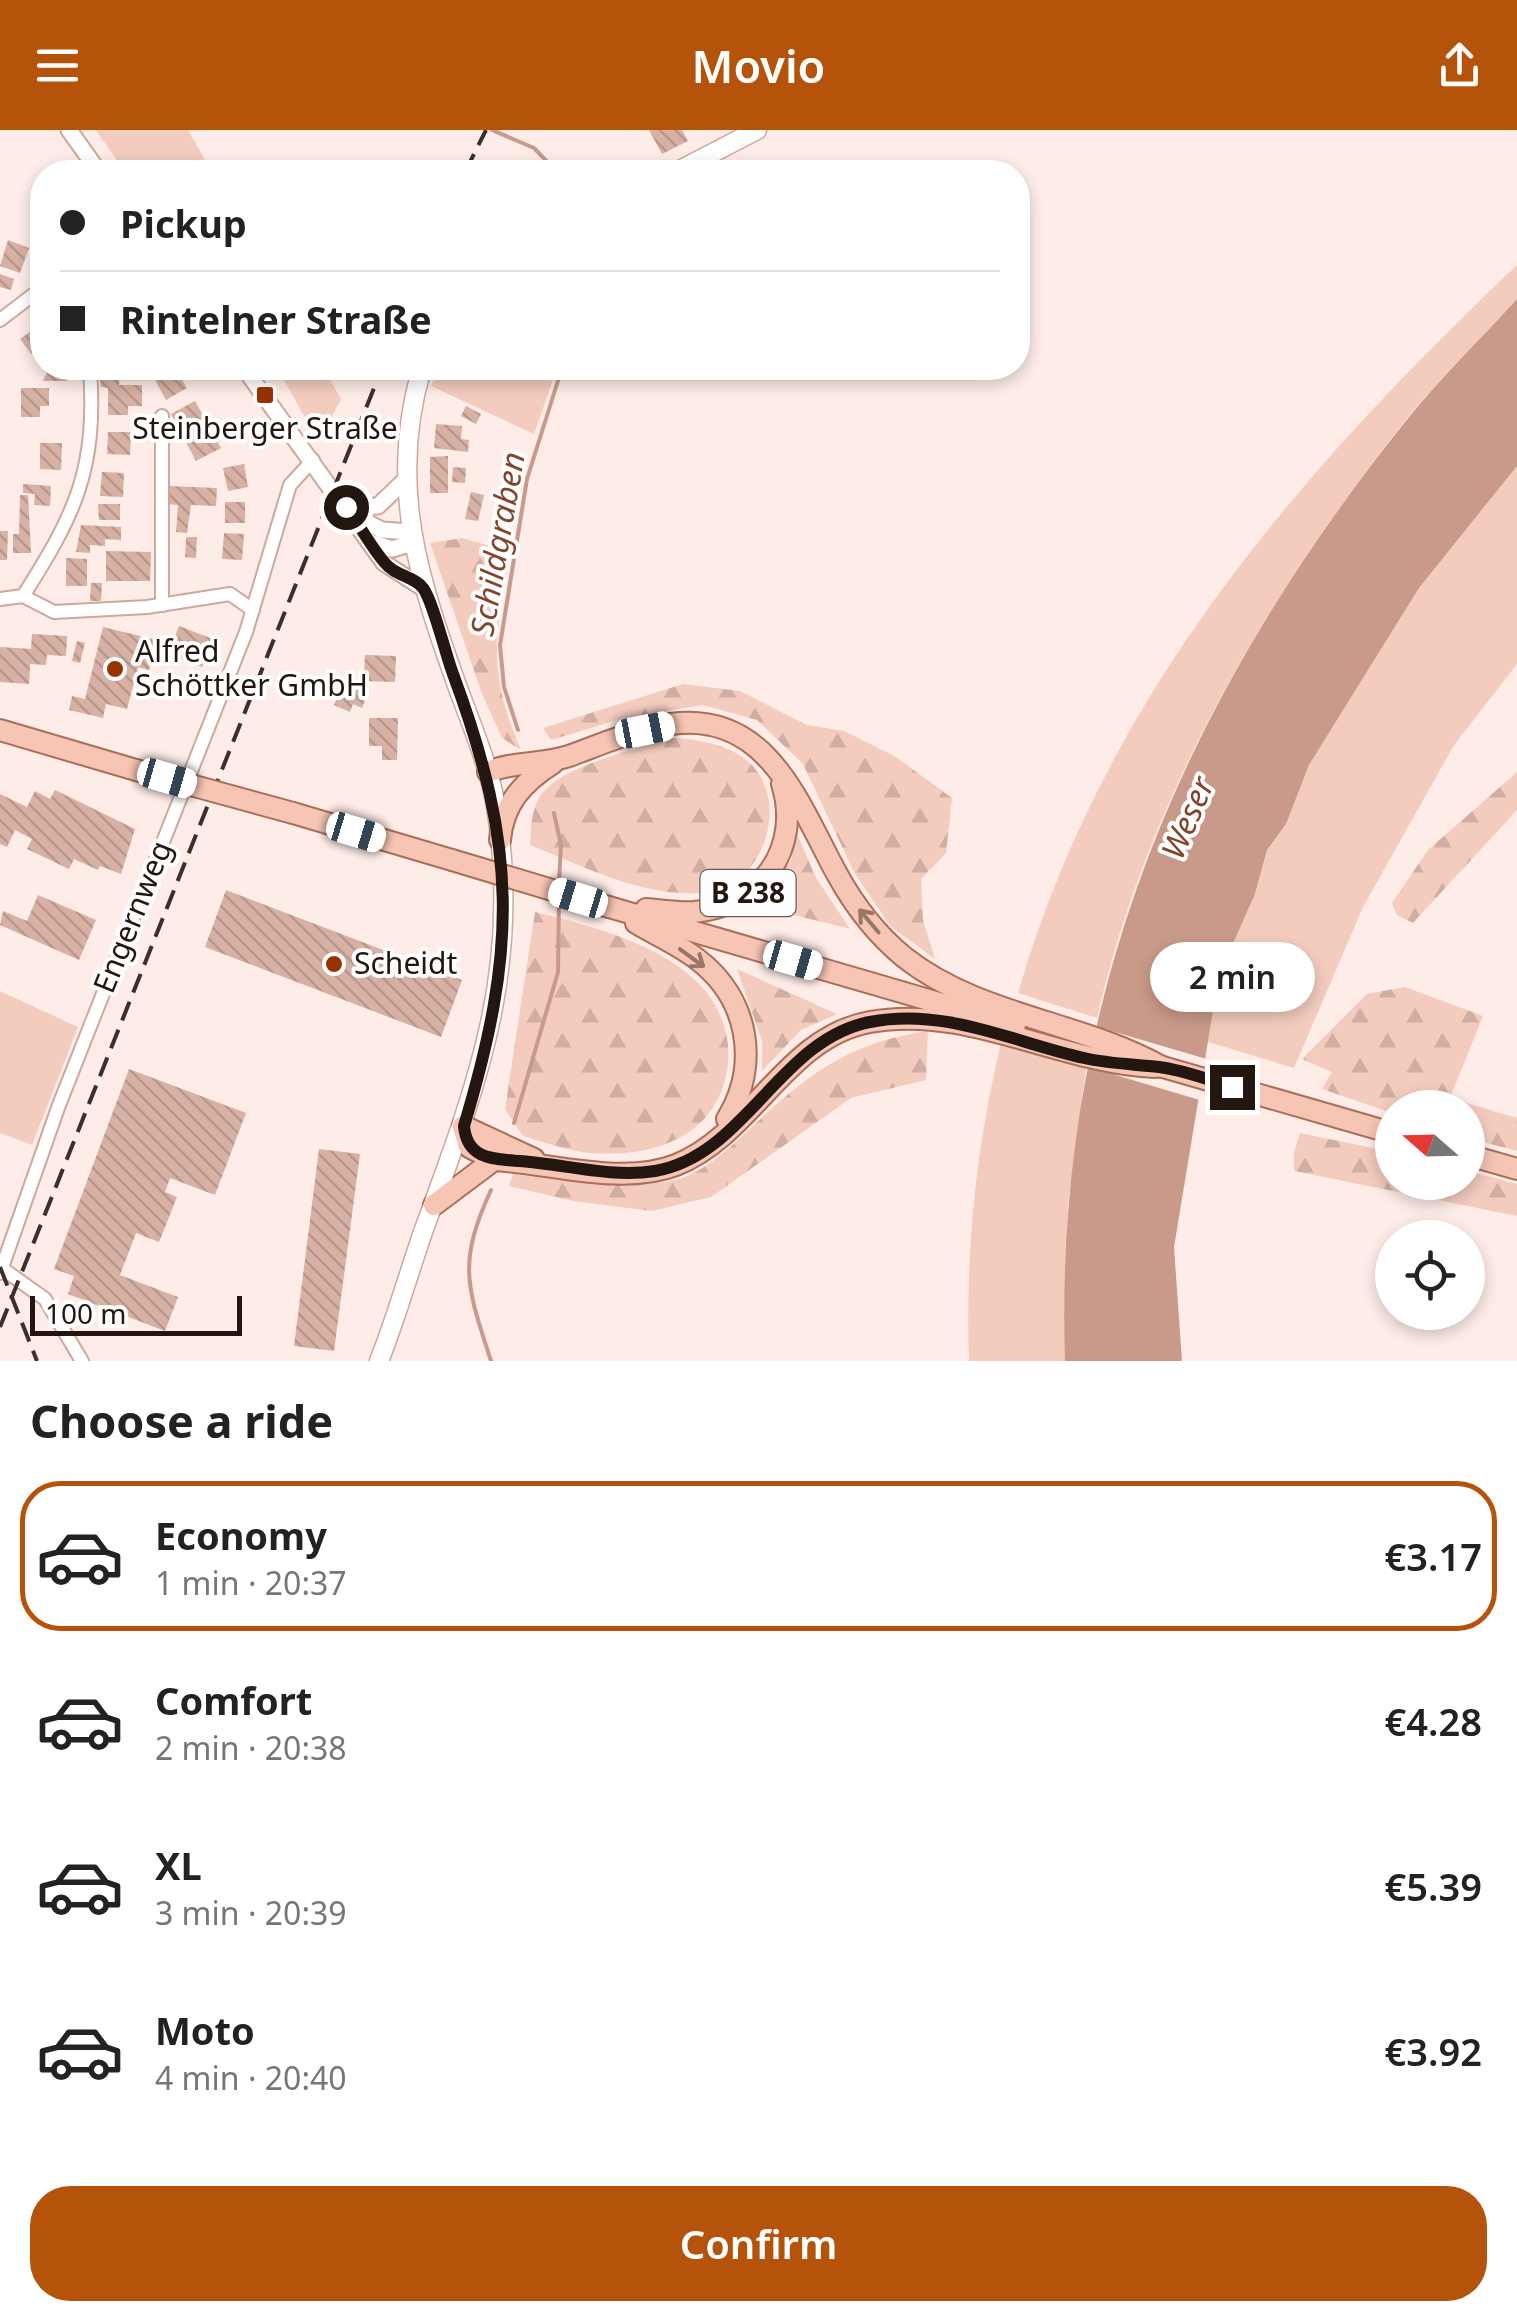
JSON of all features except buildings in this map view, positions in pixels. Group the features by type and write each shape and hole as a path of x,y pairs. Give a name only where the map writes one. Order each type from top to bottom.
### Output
{"main road":[{"path":"699,160 756,130"},
{"path":"379,1361 464,1126 489,1042 499,987 503,904 500,840 488,772 423,588 412,538 404,481 412,398 418,380"},
{"name":"B 238","path":"488,772 502,766 558,759 645,730 690,723 736,732 777,766 865,918 902,955 939,1002 1094,1060 1162,1067 1375,1128"},
{"name":"B 238","path":"0,730 939,1002 1124,1046 1162,1067"},
{"name":"B 238","path":"500,840 508,808 528,780 558,759"},
{"name":"B 238","path":"609,907 693,912 727,905 758,888 780,860 788,828 788,801 777,766"},
{"path":"488,772 503,782 528,780"},
{"name":"B 238","path":"609,907 699,960 726,991 745,1027 749,1062 740,1099 712,1143"},
{"name":"B 238","path":"494,1160 590,1170 654,1171 675,1166 712,1143 793,1065 845,1030 939,1002"},
{"path":"434,1205 494,1160 469,1147 464,1126"},
{"name":"B 238","path":"464,1126 540,1162"},
{"path":"1485,1160 1517,1169"},
{"path":"370,1361 395,1319"},
{"path":"390,1361 395,1319"}],"street":[{"path":"69,130 91,160"},
{"path":"0,320 30,297"},
{"path":"23,596 54,547 87,470 90,380"},
{"path":"253,380 390,569 423,588"},
{"path":"162,416 162,604"},
{"name":"Engernweg","path":"2,1271 58,1105 253,610 290,485 313,460"},
{"path":"350,511 378,506 404,481"},
{"path":"350,511 382,530 412,538"},
{"path":"370,542 392,549 412,538"},
{"path":"0,598 23,596 54,612 162,604 230,594 253,610"},
{"path":"2,1271 44,1299 82,1361"}],"green space":[{"path":"96,130 188,130 205,160 117,160"},
{"path":"1517,265 1517,299 1404,422 1353,489 1259,630 1180,779 1147,857 1119,936 1097,1018 1018,993 1055,885 1101,783 1156,687 1217,596 1358,425"},
{"path":"283,380 330,380 341,399 321,437 307,421"},
{"path":"434,380 553,380 534,434 431,386"},
{"path":"1517,466 1517,664 1454,745 1363,907 1294,1068 1208,1042 1219,975 1255,894 1267,850 1286,824 1309,765 1419,588"},
{"path":"462,538 511,552 498,630 498,674 521,750 502,738 482,694 430,543"},
{"path":"683,684 740,691 807,725 844,731 896,757 952,798 946,853 921,879 923,920 935,959 890,926 854,872 803,764 757,720 703,705 624,718 551,740 543,728"},
{"path":"675,738 725,748 741,756 757,772 767,791 770,812 759,855 746,872 728,885 707,892 661,891 616,879 530,845 534,809 549,787 601,760"},
{"path":"1517,772 1517,810 1413,923 1397,915 1392,903 1428,850"},
{"path":"796,831 815,876 850,929 758,906 791,860"},
{"path":"535,912 641,945 679,967 711,999 725,1030 728,1064 722,1089 698,1125 660,1146 615,1154 582,1152 523,1136 505,1109"},
{"path":"737,969 837,1014 801,1030 762,1071 762,1041"},
{"path":"1405,987 1483,1016 1453,1090 1375,1090 1375,1107 1322,1089 1332,1072 1302,1059 1367,994"},
{"path":"0,991 78,1027 32,1145 0,1133"},
{"path":"928,1031 926,1080 851,1098 711,1197 652,1211 573,1201 509,1186 513,1174 622,1184 682,1178 731,1147 796,1088 834,1062 877,1043"},
{"path":"1001,1043 1086,1069 1068,1203 1065,1361 969,1361 974,1201"},
{"path":"1485,1108 1517,1118 1517,1151 1485,1143"},
{"path":"1300,1133 1375,1148 1375,1187 1294,1171"},
{"path":"1485,1176 1517,1184 1517,1216 1438,1200 1485,1200"}],"water":[{"name":"Weser","path":"1517,299 1517,466 1419,588 1309,765 1286,824 1267,850 1255,894 1219,975 1174,1247 1182,1361 1065,1361 1067,1228 1082,1101 1109,979 1147,861 1196,747 1256,636 1326,528 1418,406"}],"pier":[{"path":"1091,1025 1210,1060 1203,1101 1082,1065"}],"waterway":[{"name":"Schildgraben","path":"492,130 534,148 546,160"},
{"name":"Schildgraben","path":"518,730 504,687 500,645 527,479 558,380"},
{"name":"Schildgraben","path":"554,813 561,845 559,883"},
{"name":"Schildgraben","path":"514,1123 558,972 559,897"},
{"name":"Schildgraben","path":"491,1190 473,1237 469,1275 491,1361"}],"railway":[{"path":"471,160 486,130"},
{"path":"0,1327 377,380"},
{"path":"0,1267 37,1361"}],"place":[{"name":"Steinberger Straße","path":"265,395"},
{"name":"Alfred Schöttker GmbH","path":"115,669"},
{"name":"Scheidt","path":"334,964"}],"route":[{"path":"346,507 384,563 423,588 481,749 497,811 503,940 489,1042 464,1126 465,1138 476,1153 494,1160 590,1170 654,1171 675,1166 712,1143 822,1042 868,1022 903,1018 967,1025 1081,1058 1120,1066 1162,1067 1232,1087"}]}
